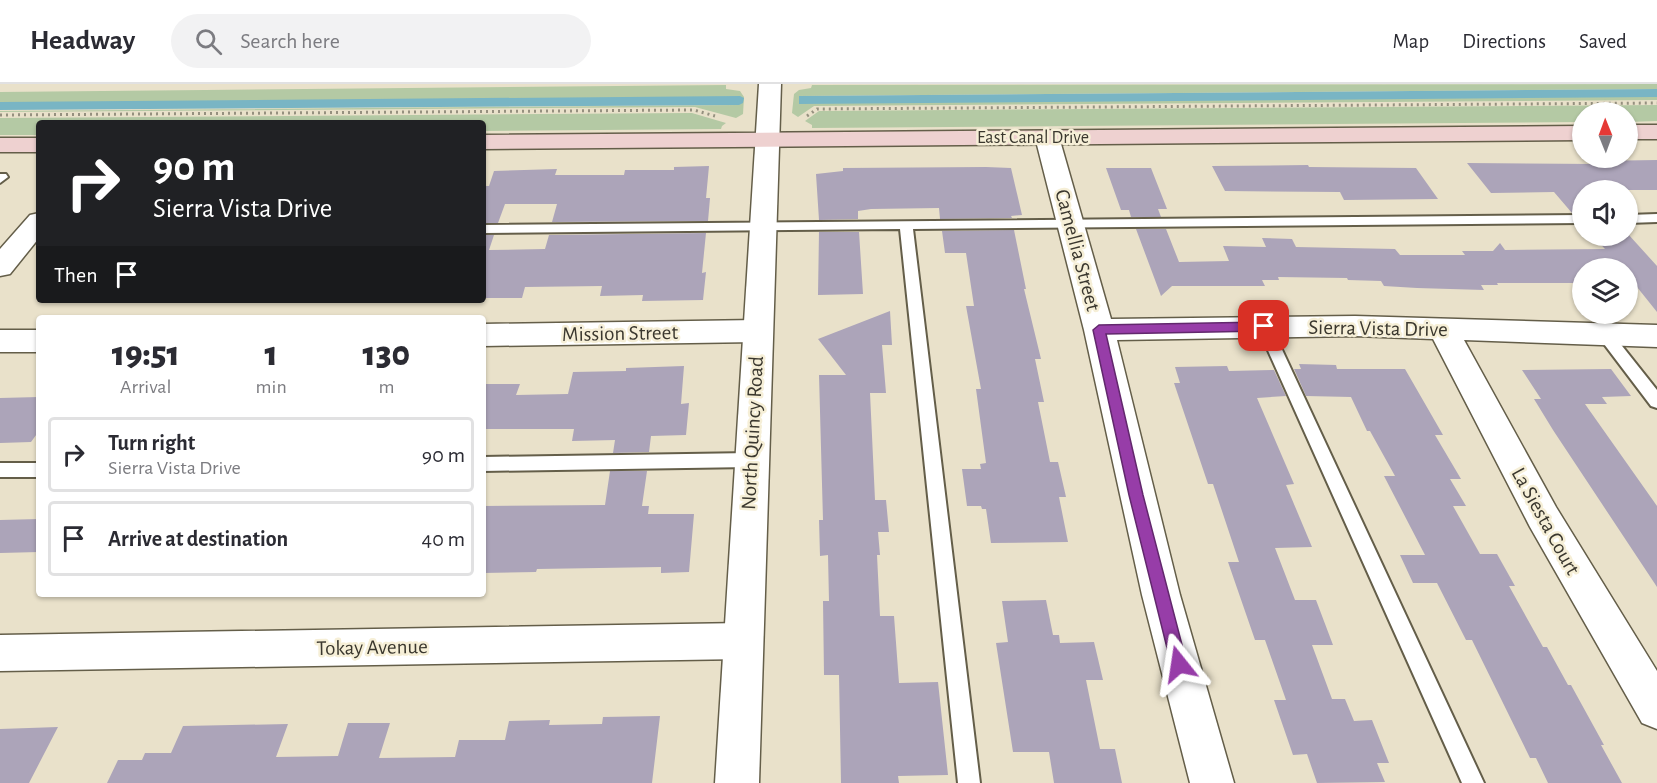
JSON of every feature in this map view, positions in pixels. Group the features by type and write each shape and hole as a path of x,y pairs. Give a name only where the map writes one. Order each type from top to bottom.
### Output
{"main road":[{"name":"East Canal Drive","path":"486,141 1572,132"},
{"path":"1638,132 1657,132"},
{"path":"0,145 36,145"}],"street":[{"name":"North Quincy Road","path":"737,783 770,84"},
{"name":"Camellia Street","path":"1047,137 1099,330 1148,543 1212,783"},
{"path":"2,263 36,229"},
{"name":"Sierra Vista Drive","path":"1099,330 1264,326 1657,336"},
{"name":"La Siesta Court","path":"1443,329 1543,517 1657,709"},
{"name":"Mission Street","path":"486,335 757,332"},
{"path":"0,341 36,341"},
{"name":"Tokay Avenue","path":"0,652 743,641"}],"lane":[{"path":"1638,219 1657,218"},
{"path":"486,229 1572,219"},
{"path":"906,225 969,783"},
{"path":"1264,326 1473,783"},
{"path":"1606,336 1657,402"},
{"path":"486,464 751,460"},
{"path":"0,470 36,470"}],"path":[{"path":"801,119 817,109 1657,103"},
{"path":"0,115 694,110 722,118"}],"green space":[{"path":"1657,84 1657,89 799,96 1657,97 1657,100 814,106 798,117 792,113 794,94 799,90 811,88 812,85"},
{"path":"726,85 726,89 740,91 744,97 743,114 736,118 695,107 0,112 739,105 0,102 0,92"},
{"path":"1638,105 1657,105 1657,121 1638,122"},
{"path":"1572,106 1572,122 812,128 812,125 805,121 819,111"},
{"path":"692,113 726,123 721,129 486,131 486,120 36,120 36,135 0,135 0,118"}],"water":[{"path":"1657,89 1657,97 799,104 799,96"},
{"path":"740,96 744,98 743,103 739,105 0,110 0,102"}],"building":[{"path":"1638,160 1657,160 1657,190 1638,190 1638,180 1572,180 1572,213 1554,192 1491,193 1467,163 1572,164 1572,168 1638,168"},
{"path":"1308,165 1309,167 1416,168 1438,199 1344,200 1340,192 1225,191 1212,166"},
{"path":"709,166 706,198 710,198 708,221 552,222 557,204 505,204 498,223 486,223 486,186 489,186 494,171 557,169 555,175 624,175 625,170 674,170 674,167"},
{"path":"843,168 1011,168 1022,215 1011,216 1012,218 940,219 939,208 871,209 858,211 858,219 819,220 816,174 843,171"},
{"path":"1106,168 1151,168 1167,209 1158,209 1161,217 1131,217 1129,210 1121,210"},
{"path":"1136,229 1166,229 1179,262 1229,261 1223,246 1266,247 1262,238 1292,239 1296,247 1395,249 1400,255 1465,255 1462,251 1493,251 1500,243 1505,250 1605,249 1602,246 1638,245 1657,266 1657,312 1638,288 1638,258 1572,258 1572,283 1497,283 1498,285 1481,285 1484,290 1384,286 1381,281 1348,280 1347,278 1278,277 1279,280 1262,280 1265,286 1172,286 1161,296"},
{"path":"1014,230 1026,289 1024,289 1041,359 1035,359 1044,402 1038,402 1050,462 1058,462 1066,497 1059,497 1068,542 991,543 986,509 982,509 981,506 967,506 962,469 981,469 980,464 986,463 976,389 981,389 966,306 974,306 966,253 945,253 942,231"},
{"path":"819,232 859,232 863,294 818,295"},
{"path":"706,233 702,273 706,272 703,300 642,301 643,295 600,296 602,286 525,287 522,298 486,298 486,235 494,235 489,250 545,249 549,235"},
{"path":"890,311 892,345 882,345 886,393 870,393 875,500 886,500 889,532 878,532 880,616 894,616 899,683 938,682 948,775 898,776 899,783 841,783 839,675 824,675 823,601 829,601 828,555 820,556 819,520 823,520 819,375 846,375 818,339"},
{"path":"1299,364 1336,365 1337,369 1405,369 1443,435 1435,435 1461,479 1450,479 1466,506 1453,506 1480,554 1497,554 1515,586 1509,586 1543,647 1547,647 1568,685 1571,685 1622,783 1548,783 1536,758 1530,758 1472,640 1466,640 1437,583 1413,583 1400,555 1425,555 1384,476 1395,476 1370,431 1367,431 1351,397 1306,396 1294,369 1301,369"},
{"path":"684,366 681,404 689,403 686,435 651,436 649,452 613,453 615,440 572,441 574,429 486,429 486,384 520,384 516,395 568,394 573,372 626,371 626,368"},
{"path":"1227,366 1229,371 1274,370 1286,396 1257,398 1294,484 1286,485 1312,547 1275,548 1295,600 1316,600 1333,645 1312,645 1332,699 1345,699 1354,721 1372,720 1389,763 1377,763 1385,782 1317,783 1307,754 1293,755 1274,700 1286,700 1265,640 1255,640 1228,562 1239,562 1213,484 1208,484 1174,383 1180,383 1175,367"},
{"path":"1611,369 1631,396 1602,397 1607,404 1585,404 1657,506 1657,587 1553,430 1534,399 1541,399 1522,370"},
{"path":"36,397 36,435 31,442 0,443 0,398"},
{"path":"610,471 647,471 642,506 649,506 648,514 694,514 689,572 661,573 661,567 537,569 536,572 486,573 486,506 605,505"},
{"path":"36,519 36,552 0,553 0,520"},
{"path":"1046,600 1053,635 1059,635 1060,643 1094,642 1103,680 1086,680 1100,749 1115,749 1122,783 1054,783 1049,752 1013,752 996,643 1008,642 1002,601"},
{"path":"660,716 652,783 107,783 118,760 142,760 145,753 171,753 183,726 288,724 276,757 338,756 348,723 390,723 379,758 455,757 459,740 505,740 509,721 550,720 549,725 602,724 603,717"},
{"path":"58,727 29,783 0,783 0,729"}],"route":[{"path":"1179,664 1136,495 1099,330 1264,326"}]}
